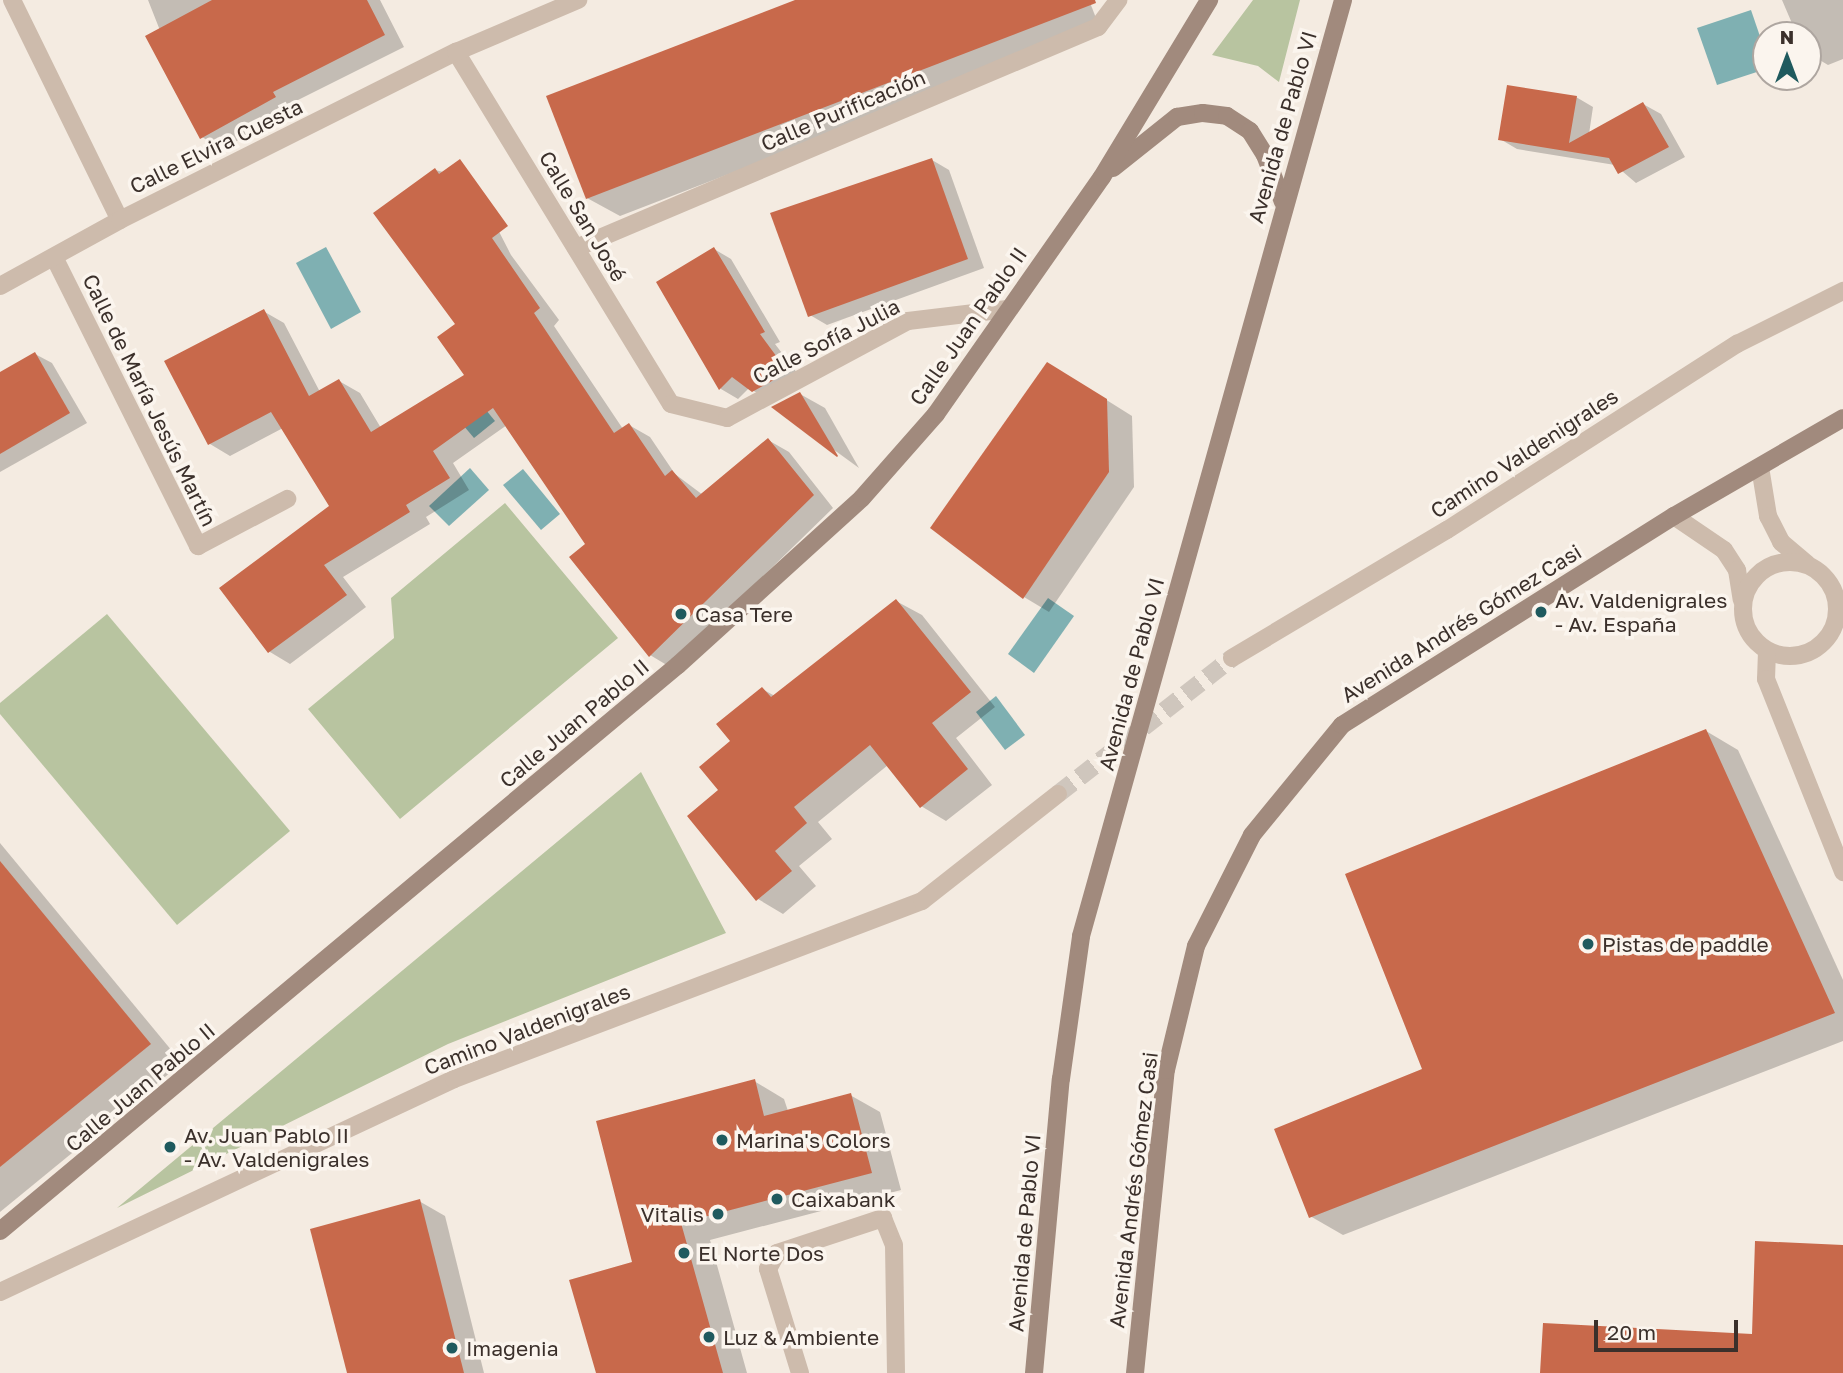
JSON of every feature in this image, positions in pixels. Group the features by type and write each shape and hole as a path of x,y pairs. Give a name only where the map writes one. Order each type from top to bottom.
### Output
{"main road":[{"name":"Calle Juan Pablo II","path":"0,1231 678,665 842,516 936,414 1102,177 1209,0"},
{"name":"Avenida de Pablo VI","path":"1034,1373 1061,1079 1081,936 1283,202 1343,0"},
{"name":"Calle Juan Pablo II","path":"1102,177 1177,117 1227,116 1250,131 1265,155 1283,202"},
{"name":"Avenida Andrés Gómez Casi","path":"1135,1373 1166,1070 1196,946 1252,835 1342,725 1674,516 1843,418"}],"street":[{"path":"12,0 120,220"},
{"name":"Calle Elvira Cuesta","path":"0,286 55,259 120,220 456,52 578,0"},
{"name":"Calle Purificación","path":"576,248 1098,27 1118,0"},
{"name":"Calle San José","path":"456,52 671,404"},
{"name":"Calle de María Jesús Martín","path":"55,259 198,546 287,499"},
{"name":"Camino Valdenigrales","path":"1233,658 1447,530 1737,344 1843,291"},
{"name":"Calle Sofía Julia","path":"671,404 727,418 908,321 1007,309"},
{"path":"1760,467 1768,516 1781,542 1807,565"},
{"path":"1674,516 1724,550 1737,570 1745,628 1767,651 1783,657 1813,650 1826,641 1840,612 1836,579 1793,561 1766,568 1755,576 1742,600"},
{"path":"1767,651 1766,679 1843,872"},
{"name":"Camino Valdenigrales","path":"0,1292 454,1079 922,901 1058,794"},
{"path":"800,1373 768,1269 776,1253 883,1218 894,1245 896,1373"}],"green space":[{"path":"1253,0 1300,0 1279,82 1258,66 1212,55"},
{"path":"505,503 618,638 400,819 308,709 394,638 391,598"},
{"path":"107,614 290,831 177,925 0,714 0,703"},
{"path":"641,772 726,933 448,1044 117,1208"}],"water":[{"path":"1751,10 1755,21 1752,21 1752,74 1717,85 1697,28"},
{"path":"326,247 361,312 331,329 296,263"},
{"path":"463,382 495,421 474,438 441,399"},
{"path":"470,468 489,490 449,526 429,506"},
{"path":"523,469 560,514 541,530 503,485"},
{"path":"1048,598 1074,616 1034,673 1008,654"},
{"path":"996,696 1025,735 1005,750 976,712"}],"building":[{"path":"212,0 367,0 385,35 273,92 276,97 200,139 145,36"},
{"path":"795,0 1095,0 1096,3 586,199 546,96"},
{"path":"1507,85 1577,96 1569,143 1643,102 1669,147 1618,174 1609,158 1498,140"},
{"path":"932,158 968,259 808,317 770,213"},
{"path":"460,159 508,226 492,238 540,308 534,313 614,433 629,423 665,476 672,470 696,498 768,438 814,495 649,657 569,557 585,544 493,408 433,451 450,478 406,505 410,512 324,565 347,595 268,653 219,588 329,506 271,412 208,445 164,361 264,309 309,396 339,379 371,432 464,375 437,337 455,324 373,213 435,168 439,174"},
{"path":"714,247 765,332 760,334 788,372 752,392 732,377 719,390 656,282"},
{"path":"35,352 70,413 0,454 0,372"},
{"path":"1047,362 1107,399 1109,472 1023,599 930,528"},
{"path":"800,392 838,456 837,457 771,407"},
{"path":"896,599 971,692 932,723 968,769 920,808 870,745 794,807 807,823 775,851 792,871 756,901 687,816 718,790 699,767 730,741 716,724 762,687 771,697"},
{"name":"Pistas de paddle","path":"1706,729 1835,1013 1309,1218 1274,1129 1422,1069 1345,874"},
{"path":"0,861 151,1044 0,1167"},
{"path":"755,1079 764,1116 851,1093 872,1173 681,1223 723,1373 596,1373 569,1280 632,1262 596,1121"},
{"path":"420,1199 464,1373 347,1373 310,1229"},
{"path":"1755,1241 1843,1245 1843,1373 1540,1373 1543,1323 1752,1334"}],"tunnel":[{"path":"1058,794 1232,658"}],"place":[{"name":"Av. Valdenigrales - Av. España","path":"1541,612"},
{"name":"Casa Tere","path":"681,614"},
{"name":"Pistas de paddle","path":"1588,944"},
{"name":"Marina's Colors","path":"722,1140"},
{"name":"Av. Juan Pablo II - Av. Valdenigrales","path":"170,1147"},
{"name":"Caixabank","path":"777,1199"},
{"name":"Vitalis","path":"718,1214"},
{"name":"El Norte Dos","path":"684,1253"},
{"name":"Luz & Ambiente","path":"709,1337"},
{"name":"Imagenia","path":"452,1348"}]}
